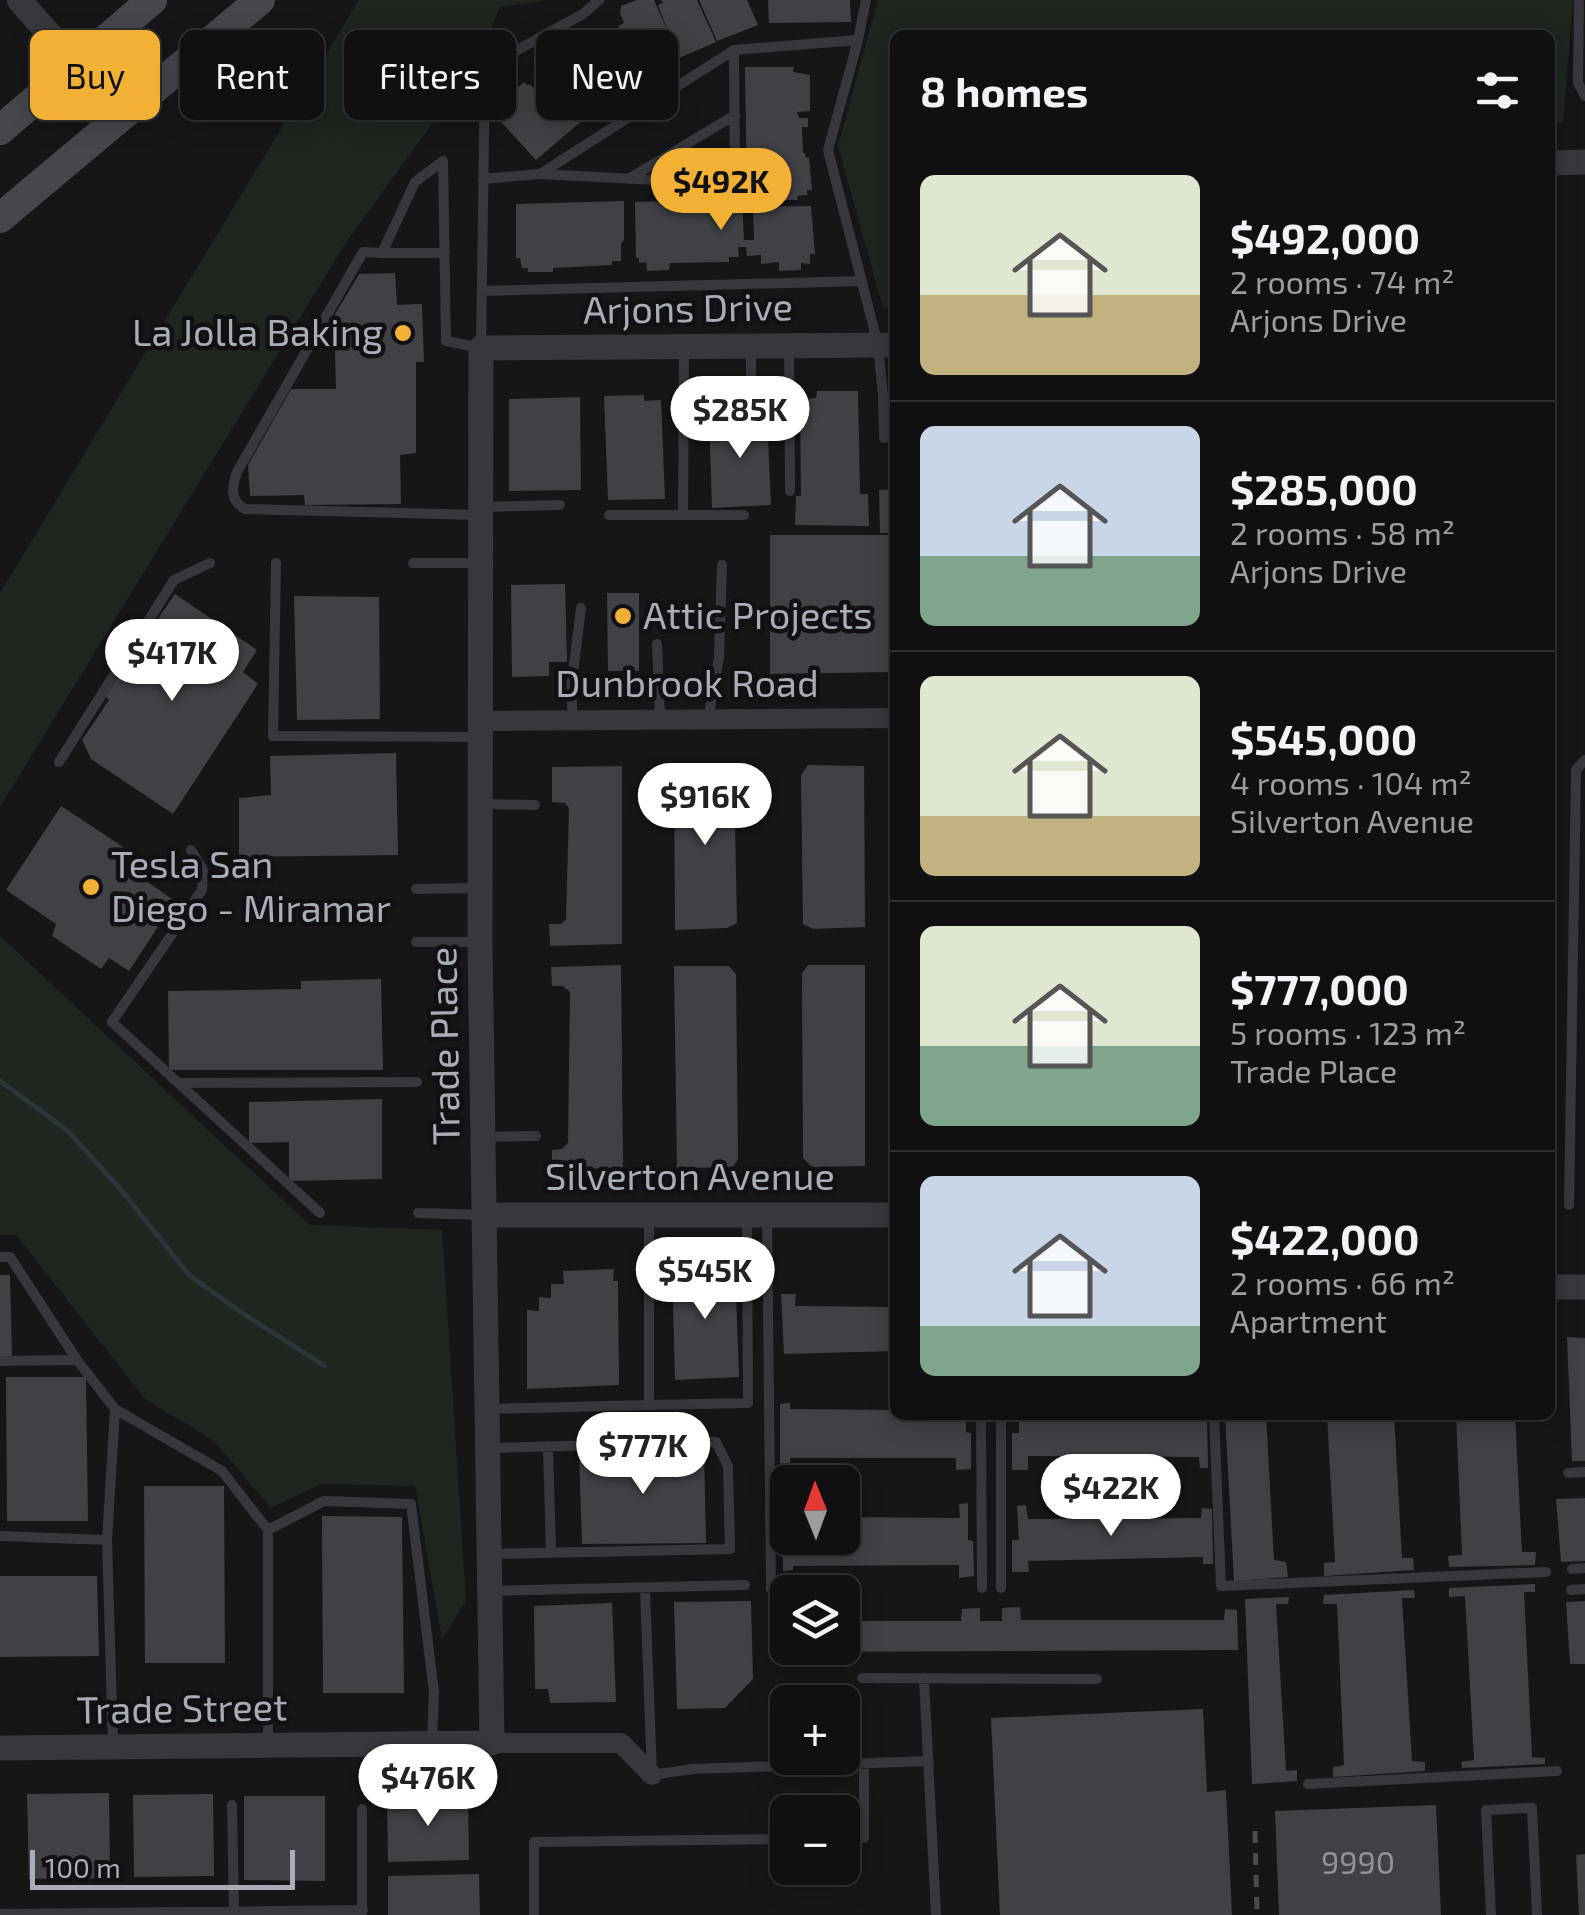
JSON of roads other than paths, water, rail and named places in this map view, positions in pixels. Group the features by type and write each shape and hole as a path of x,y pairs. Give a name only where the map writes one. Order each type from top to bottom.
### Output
{"main road":[{"path":"116,30 152,0"},
{"path":"160,83 260,0"},
{"path":"0,130 30,104"},
{"path":"0,218 116,120"}],"street":[{"path":"19,0 46,30"},
{"path":"1555,163 1585,162"},
{"name":"Arjons Drive","path":"481,348 887,345"},
{"name":"Trade Place","path":"481,348 480,942 492,1743"},
{"name":"Dunbrook Road","path":"480,729 573,721 890,718"},
{"name":"Silverton Avenue","path":"485,1215 890,1214"},
{"path":"1555,1288 1585,1287"},
{"name":"Trade Street","path":"0,1748 621,1743 652,1774"}],"lane":[{"path":"382,253 415,182 443,161 446,341 481,348 485,68 583,14 599,0"},
{"path":"866,0 828,150 862,282 887,345 889,396 884,438"},
{"path":"1579,0 1578,83 1585,96"},
{"path":"540,174 734,50 858,40"},
{"path":"484,179 540,174 735,184 734,50"},
{"path":"629,178 734,115"},
{"path":"445,253 363,252 237,472 232,485 236,504 244,509 481,511 560,506"},
{"path":"482,291 862,282"},
{"path":"684,397 751,398 751,346"},
{"path":"789,346 790,492"},
{"path":"683,515 684,347"},
{"path":"610,515 744,515"},
{"path":"59,762 174,580 210,563"},
{"path":"276,563 273,736 480,729"},
{"path":"414,563 480,563"},
{"path":"708,719 719,658 722,565"},
{"path":"573,721 572,689 581,608"},
{"path":"658,644 660,719"},
{"path":"1569,1206 1576,770 1585,760"},
{"path":"481,804 535,806"},
{"path":"191,850 203,870 202,890 112,1022 320,1212"},
{"path":"416,889 480,888"},
{"path":"416,942 480,942"},
{"path":"178,1083 417,1082"},
{"path":"484,1137 536,1136"},
{"path":"418,1213 485,1215"},
{"path":"648,1405 649,1214"},
{"path":"488,1409 748,1403 757,1214"},
{"path":"757,1214 770,1575"},
{"path":"0,1257 10,1257 115,1409 222,1471 268,1530 268,1745"},
{"path":"0,1361 78,1360"},
{"path":"113,1747 107,1540 115,1409"},
{"path":"981,1420 982,1588"},
{"path":"1000,1420 1001,1588"},
{"path":"1214,1420 1221,1586 1546,1572"},
{"path":"488,1448 716,1442 728,1466 730,1549 490,1554"},
{"path":"548,1446 551,1553"},
{"path":"1568,1473 1585,1472"},
{"path":"268,1530 324,1501 411,1504 434,1692 432,1744"},
{"path":"0,1536 107,1540"},
{"path":"1572,1568 1585,1568"},
{"path":"490,1591 745,1585"},
{"path":"645,1589 652,1774 692,1769 928,1761"},
{"path":"1571,1590 1585,1589"},
{"path":"862,1678 1097,1680"},
{"path":"924,1678 936,1915"},
{"path":"860,1838 864,1838 864,1764"},
{"path":"1308,1784 1557,1771"},
{"path":"232,1805 234,1912"},
{"path":"1491,1915 1486,1810 1532,1808 1537,1915"},
{"path":"0,1914 362,1913 362,1809"},
{"path":"534,1915 534,1842 770,1838"}],"waterway":[{"path":"0,1081 68,1131 190,1276 325,1366"}],"railway":[{"path":"1255,1831 1257,1915"}],"place":[{"name":"La Jolla Baking","path":"403,333"},
{"name":"Attic Projects","path":"623,616"},
{"name":"Tesla San Diego - Miramar","path":"91,887"}]}
